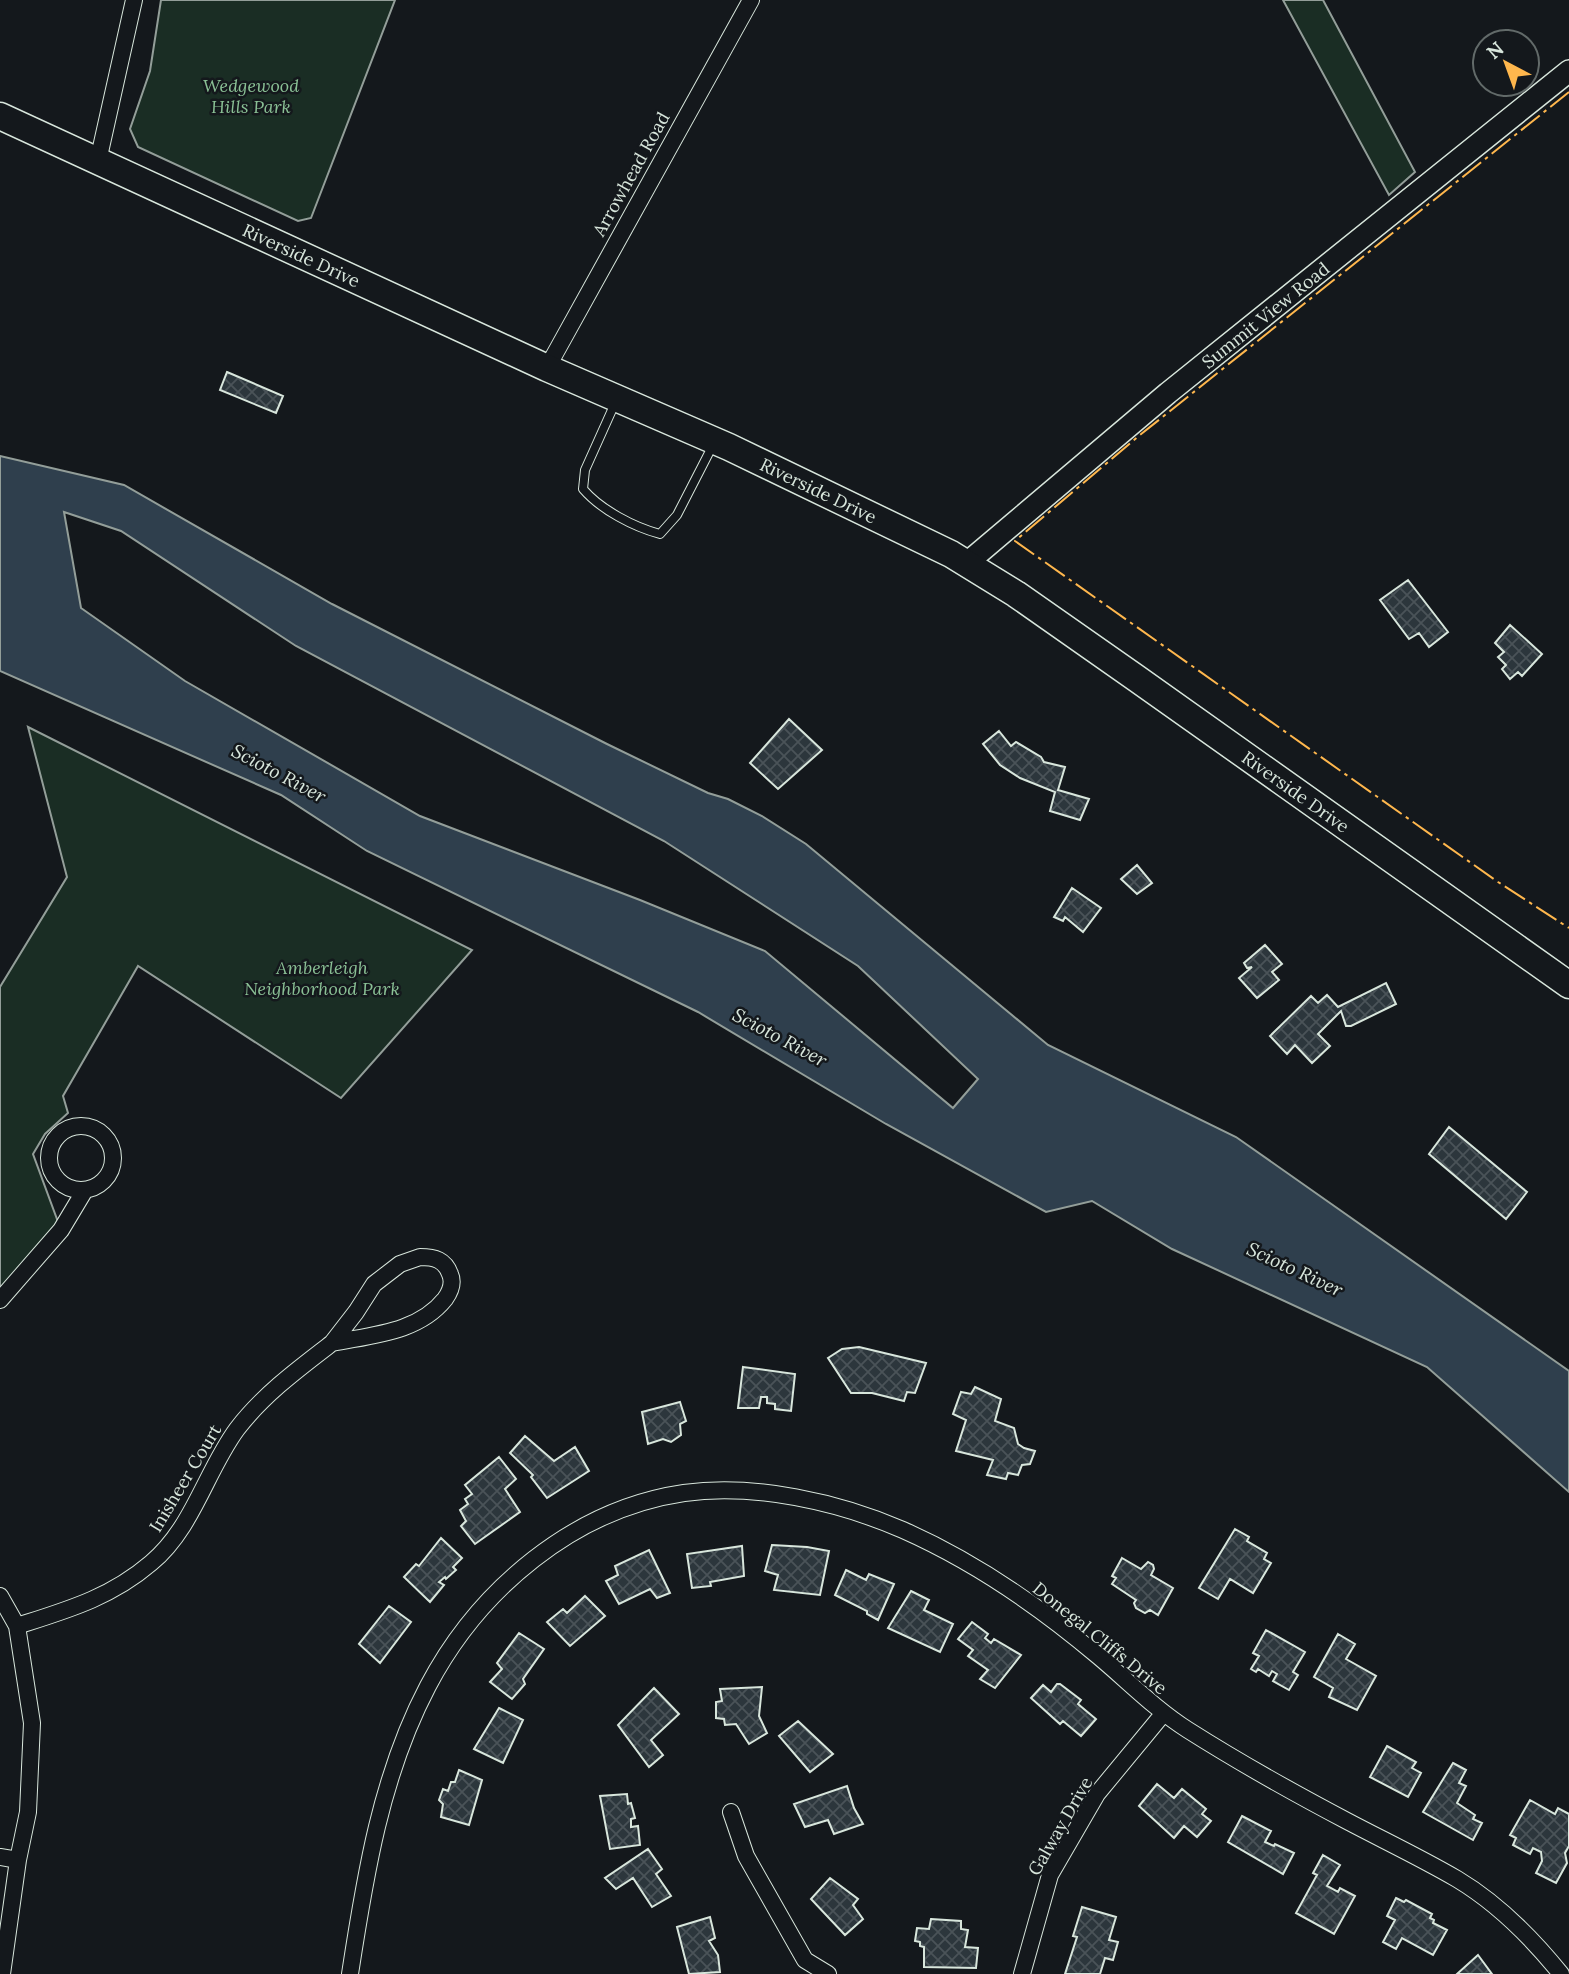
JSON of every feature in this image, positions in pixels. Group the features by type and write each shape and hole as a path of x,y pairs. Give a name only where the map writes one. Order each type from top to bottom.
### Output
{"main road":[{"name":"Riverside Drive","path":"0,116 547,368 715,441 908,532 967,564 1016,594 1569,985"}],"street":[{"path":"97,161 134,0"},
{"name":"Arrowhead Road","path":"547,368 751,0"},
{"name":"Summit View Road","path":"967,564 1168,393 1569,71"},
{"path":"0,1300 61,1230 85,1189 104,1180 110,1170 113,1160 107,1139 100,1131 79,1126 60,1133 53,1141 49,1161 57,1179 75,1189 85,1189"},
{"name":"Inisheer Court","path":"17,1626 93,1601 153,1562 175,1536 237,1430 281,1382 331,1343 374,1284 400,1264 420,1257 433,1257 446,1265 452,1278 450,1292 438,1307 419,1322 396,1330 331,1343"},
{"name":"Donegal Cliffs Drive","path":"350,1974 373,1843 386,1790 426,1689 452,1645 483,1605 550,1547 598,1520 639,1504 684,1493 741,1491 812,1499 903,1530 1015,1593 1096,1654 1163,1714 1252,1771 1459,1880 1521,1929 1561,1974"},
{"path":"0,1596 17,1626 32,1723 29,1812 18,1860 2,1974"},
{"name":"Galway Drive","path":"1022,1974 1050,1875 1097,1794 1163,1714"},
{"path":"731,1812 746,1856 805,1960 828,1974"},
{"path":"0,1857 18,1860"}],"lane":[{"path":"618,398 585,470 583,489 593,500 637,528 660,534 677,515 715,441"}],"green space":[{"name":"Wedgewood Hills Park","path":"161,0 395,0 311,218 298,221 138,147 130,129 150,71"},
{"path":"1283,0 1323,0 1415,172 1389,195"},
{"name":"Amberleigh Neighborhood Park","path":"28,727 472,950 341,1098 138,966 63,1096 68,1113 45,1134 33,1154 61,1230 0,1300 0,987 67,877"}],"water":[{"name":"Scioto River","path":"0,456 124,485 332,604 607,744 762,816 806,844 1048,1045 1236,1137 1569,1371 1569,1492 1427,1367 1172,1249 1092,1201 1046,1212 886,1124 698,1012 367,851 281,795 0,671","holes":["64,512 121,531 296,646 664,841 858,966 978,1079 953,1108 765,951 420,816 185,681 81,608"]}],"building":[{"path":"227,372 283,396 276,413 220,390"},
{"path":"1408,580 1448,632 1429,647 1419,633 1409,639 1380,600"},
{"path":"1510,625 1542,654 1522,676 1518,672 1510,679 1502,669 1506,665 1498,657 1504,652 1495,643"},
{"path":"789,719 822,750 778,789 750,763"},
{"path":"999,731 1011,746 1016,742 1041,757 1044,762 1065,767 1058,790 1089,799 1080,820 1050,811 1055,792 1020,778 1000,765 983,744"},
{"path":"1137,865 1152,883 1137,894 1121,879"},
{"path":"1072,888 1101,908 1083,932 1065,917 1063,921 1054,917"},
{"path":"1265,945 1282,964 1272,972 1279,980 1257,998 1239,978 1252,967 1247,968 1244,963"},
{"path":"1386,983 1396,1004 1351,1026 1346,1026 1341,1011 1318,1034 1330,1046 1312,1063 1295,1045 1287,1054 1270,1036 1311,996 1318,1003 1327,995 1338,1007"},
{"path":"1449,1127 1527,1192 1506,1219 1429,1154"},
{"path":"859,1347 926,1363 915,1393 907,1392 904,1401 872,1393 851,1393 828,1358 842,1349"},
{"path":"743,1367 795,1374 791,1411 775,1409 775,1404 767,1403 767,1397 761,1397 759,1408 738,1408"},
{"path":"975,1387 1001,1399 995,1421 1014,1428 1018,1444 1035,1451 1030,1464 1022,1465 1018,1475 1008,1473 1006,1479 987,1475 993,1460 956,1451 966,1420 953,1414 961,1392 971,1394"},
{"path":"680,1402 686,1421 680,1424 681,1435 671,1442 663,1439 648,1444 642,1412"},
{"path":"525,1436 554,1461 575,1447 589,1471 547,1498 531,1477 533,1475 510,1453"},
{"path":"499,1457 516,1479 505,1489 520,1512 475,1544 461,1526 466,1521 460,1510 468,1504 465,1499 472,1494 465,1485"},
{"path":"1235,1529 1249,1537 1247,1541 1267,1553 1264,1559 1271,1563 1253,1593 1230,1579 1218,1599 1199,1588"},
{"path":"441,1538 462,1558 453,1567 456,1570 439,1582 444,1585 430,1602 404,1577 416,1564 419,1566"},
{"path":"772,1545 829,1551 820,1595 774,1590 778,1575 765,1571"},
{"path":"742,1546 744,1576 710,1582 711,1586 692,1588 687,1554"},
{"path":"649,1550 670,1593 657,1598 650,1589 619,1604 606,1581 618,1575 615,1566"},
{"path":"1122,1558 1141,1569 1148,1562 1154,1569 1151,1575 1173,1588 1158,1615 1150,1610 1145,1613 1136,1608 1136,1600 1112,1584 1116,1578 1112,1576"},
{"path":"846,1570 866,1580 869,1574 894,1584 878,1620 867,1614 867,1611 835,1595"},
{"path":"911,1591 929,1600 924,1610 953,1624 940,1652 888,1628"},
{"path":"585,1596 605,1616 570,1646 547,1622 563,1609 567,1613"},
{"path":"389,1606 411,1622 380,1663 359,1644"},
{"path":"972,1622 988,1634 985,1638 991,1643 994,1639 1021,1655 995,1688 980,1679 988,1670 968,1656 973,1650 958,1639"},
{"path":"1266,1630 1305,1652 1293,1672 1298,1675 1289,1690 1273,1681 1277,1674 1272,1671 1269,1676 1258,1669 1256,1672 1251,1669 1259,1656 1253,1653"},
{"path":"519,1633 544,1649 523,1679 525,1684 512,1699 490,1682 502,1669 497,1663"},
{"path":"1338,1634 1355,1644 1346,1659 1376,1676 1357,1710 1329,1697 1333,1688 1314,1677"},
{"path":"1057,1684 1081,1700 1078,1704 1096,1719 1081,1736 1063,1721 1060,1724 1031,1698 1043,1685 1051,1692"},
{"path":"762,1687 759,1716 767,1733 749,1744 736,1724 725,1725 724,1719 716,1718 716,1702 722,1701 720,1689"},
{"path":"654,1688 679,1714 651,1740 663,1755 649,1767 618,1725"},
{"path":"499,1708 523,1720 503,1763 474,1749"},
{"path":"798,1721 833,1754 810,1772 779,1736"},
{"path":"1387,1746 1416,1762 1412,1768 1421,1773 1408,1797 1370,1777"},
{"path":"1453,1763 1466,1770 1459,1783 1466,1786 1457,1803 1475,1815 1473,1819 1482,1823 1473,1840 1423,1812"},
{"path":"459,1770 482,1780 469,1825 441,1817 443,1804 439,1800 443,1789 448,1791"},
{"path":"1157,1784 1174,1798 1182,1789 1206,1809 1202,1814 1211,1821 1197,1837 1184,1826 1174,1838 1139,1806"},
{"path":"847,1786 863,1824 834,1834 828,1820 805,1827 794,1804"},
{"path":"627,1794 628,1804 631,1803 635,1818 631,1819 631,1827 638,1826 640,1845 610,1849 600,1796"},
{"path":"1530,1800 1555,1814 1558,1808 1569,1814 1569,1846 1565,1853 1567,1863 1556,1883 1536,1873 1542,1861 1541,1852 1533,1848 1530,1854 1513,1845 1516,1838 1510,1835"},
{"path":"1242,1816 1271,1831 1265,1842 1294,1853 1283,1874 1228,1842"},
{"path":"648,1849 662,1869 656,1874 671,1896 652,1907 633,1878 616,1889 605,1878"},
{"path":"1323,1855 1340,1865 1327,1886 1338,1892 1340,1888 1355,1896 1334,1934 1296,1913 1317,1875 1313,1873"},
{"path":"830,1878 858,1899 853,1905 863,1919 845,1935 811,1899"},
{"path":"1396,1898 1404,1902 1406,1900 1432,1914 1430,1918 1434,1920 1433,1923 1447,1930 1433,1955 1402,1938 1396,1949 1383,1942 1395,1920 1387,1916"},
{"path":"1082,1907 1116,1917 1109,1940 1118,1942 1113,1960 1105,1958 1100,1974 1065,1974 1077,1937 1073,1936"},
{"path":"710,1917 715,1938 709,1941 718,1955 720,1972 689,1974 677,1927"},
{"path":"931,1919 961,1921 961,1929 968,1930 965,1947 978,1948 976,1968 924,1967 924,1947 915,1941 917,1928 929,1929"},
{"path":"1478,1955 1492,1974 1457,1974"}],"power":[{"path":"1569,92 1140,435 1015,541 1498,882 1569,928"}]}
